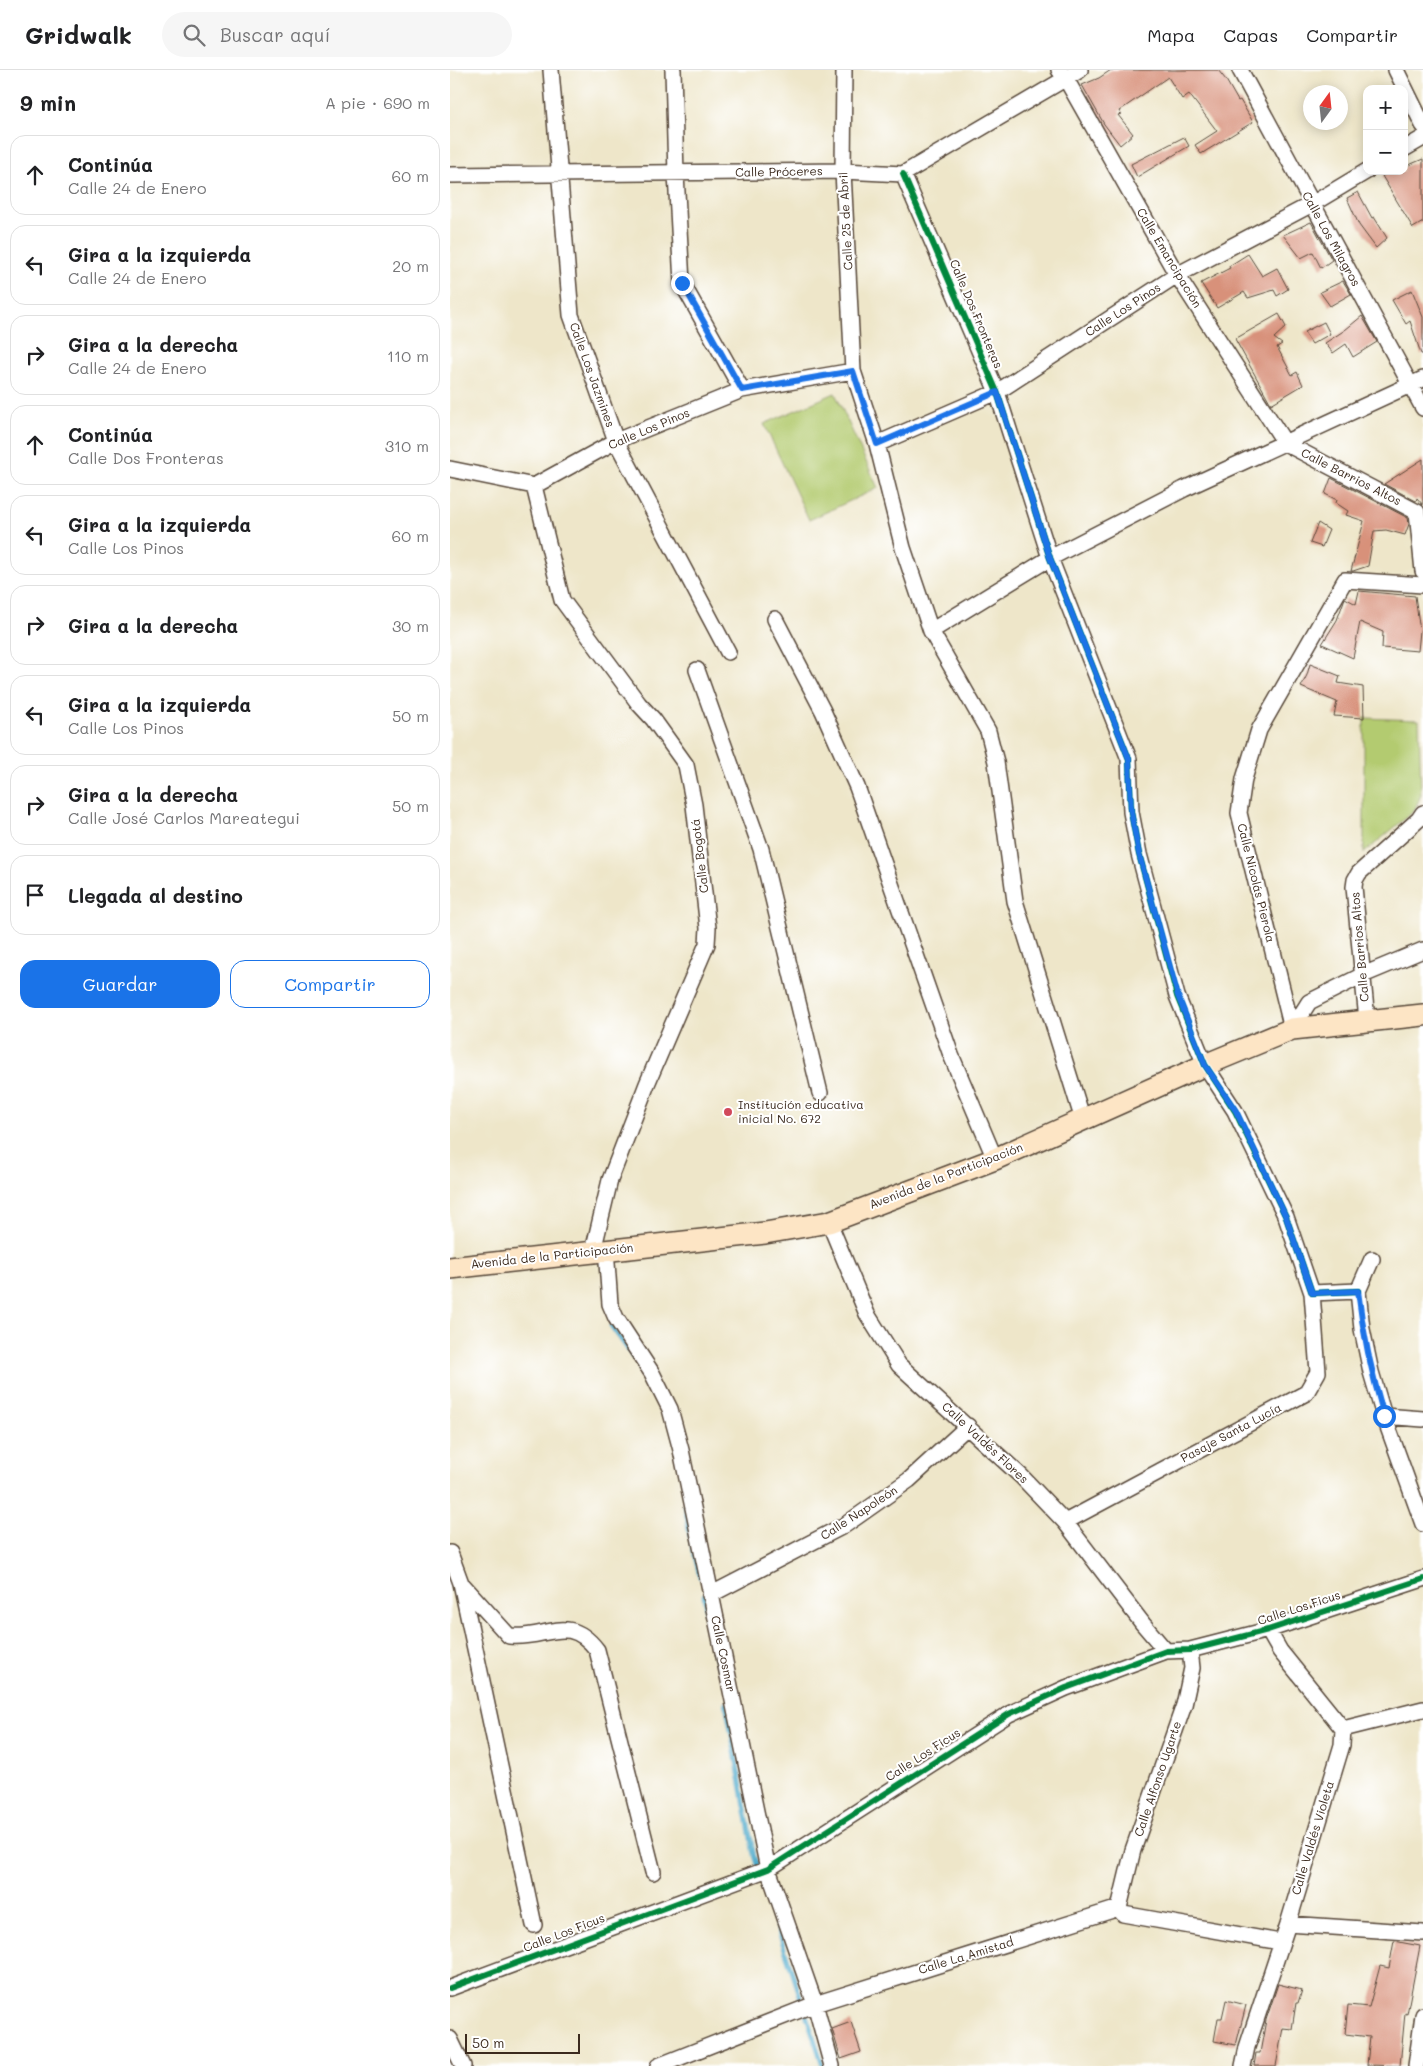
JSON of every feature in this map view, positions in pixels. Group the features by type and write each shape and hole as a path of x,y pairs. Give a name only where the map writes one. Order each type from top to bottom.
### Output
{"main road":[{"name":"Avenida de la Participación","path":"450,1268 764,1233 828,1222 995,1159 1292,1028 1423,1015"}],"street":[{"name":"Calle Los Jazmines","path":"551,70 571,315 616,441 728,652"},
{"path":"673,70 682,283 742,390"},
{"name":"Calle 25 de Abril","path":"844,70 843,171 853,371 877,444 903,548 932,631 988,731 996,762 1015,901 1083,1120"},
{"path":"903,174 1062,75 1080,70"},
{"name":"Calle Los Milagros","path":"1240,70 1312,204 1417,382 1423,408"},
{"path":"1396,70 1423,125"},
{"name":"Calle Emancipación","path":"1062,75 1177,275 1285,443"},
{"path":"1408,147 1423,138"},
{"name":"Calle Próceres","path":"450,175 843,171 903,174"},
{"name":"Calle Los Pinos","path":"877,444 997,392 1177,275 1312,204 1363,173"},
{"name":"Calle Dos Fronteras","path":"903,174 997,392 1050,558 1129,759 1131,812 1139,854 1178,996 1205,1065"},
{"name":"Calle Los Pinos","path":"534,486 616,441 742,390 853,371"},
{"path":"932,631 1050,558 1184,489 1417,382"},
{"name":"Calle Barrios Altos","path":"1285,443 1417,512 1423,571"},
{"path":"450,469 534,486"},
{"name":"Calle Bogotá","path":"534,486 562,600 639,704 654,719 686,765 694,805 708,928 707,944 647,1084 610,1180 599,1250"},
{"name":"Calle Nicolás Pierola","path":"1292,1028 1239,813 1244,778 1259,730 1345,580 1423,584"},
{"path":"775,619 822,711 857,787 951,1055 995,1159"},
{"path":"697,670 760,849 820,1093"},
{"name":"Calle Barrios Altos","path":"1367,1020 1355,880 1359,873 1419,819 1423,813"},
{"path":"1292,1028 1309,1002 1362,975 1423,950"},
{"name":"Pasaje Santa Lucía","path":"1065,1522 1306,1393 1318,1372 1312,1293 1286,1217 1236,1111 1205,1065"},
{"name":"Calle Valdés Flores","path":"828,1222 867,1314 899,1365 1021,1476 1065,1522 1166,1651"},
{"name":"Calle Cosmar","path":"599,1250 610,1304 616,1318 652,1373 670,1409 681,1450 768,1869 814,2004 832,2066"},
{"path":"1372,1259 1358,1291 1362,1329 1371,1372 1384,1416 1423,1524"},
{"path":"1312,1293 1358,1291"},
{"path":"1384,1416 1423,1419"},
{"name":"Calle Napoleón","path":"710,1596 845,1525 909,1480 968,1426"},
{"path":"450,1553 461,1582 534,1925"},
{"name":"Calle Los Ficus","path":"450,1988 768,1869 1009,1714 1066,1688 1166,1651 1190,1650 1268,1630 1423,1579"},
{"path":"461,1582 509,1636 519,1637 566,1629 577,1631 583,1635 596,1650 653,1872"},
{"path":"1268,1630 1280,1651 1343,1729 1423,1709"},
{"name":"Calle Alfonso Ugarte","path":"1119,1908 1133,1850 1184,1705 1192,1668 1190,1650"},
{"name":"Calle Valdés Violeta","path":"1243,2066 1246,2047 1280,1942 1288,1924 1342,1745 1343,1729"},
{"path":"1119,1908 1123,1914 1280,1942"},
{"name":"Calle La Amistad","path":"658,2066 814,2004 1119,1908"},
{"path":"1288,1924 1423,1933"},
{"path":"1416,2066 1423,2015"},
{"path":"450,2039 463,2066"}],"green space":[{"path":"835,393 878,488 809,520 764,424"},
{"path":"1364,718 1419,720 1421,795 1414,811 1364,853"}],"building":[{"path":"1111,70 1218,70 1253,122 1201,154 1195,145 1217,131 1189,94 1182,99 1168,77 1119,111 1121,114 1118,115 1133,134 1120,145 1104,124 1082,85 1099,78"},
{"path":"1184,137 1189,146 1137,177 1131,164"},
{"path":"1423,159 1423,222 1413,228 1382,176 1408,175 1408,165"},
{"path":"1358,192 1372,218 1374,217 1387,238 1376,248 1359,225 1347,198"},
{"path":"1311,222 1332,260 1321,268 1313,252 1301,258 1283,235"},
{"path":"1248,254 1262,276 1277,268 1288,289 1277,296 1274,290 1248,298 1244,292 1217,308 1201,283 1230,268 1229,266"},
{"path":"1343,281 1351,294 1330,306 1320,292"},
{"path":"1412,290 1423,317 1423,354 1421,354 1410,321 1406,324 1392,300"},
{"path":"1279,314 1286,327 1274,338 1282,344 1277,347 1292,375 1297,372 1303,385 1271,404 1235,339"},
{"path":"1362,316 1377,342 1353,357 1346,344 1333,353 1325,343"},
{"path":"1324,322 1330,334 1312,344 1304,332"},
{"path":"1423,459 1423,505 1417,498 1416,501 1384,484"},
{"path":"1331,478 1408,518 1409,524 1405,535 1386,530 1374,531 1368,566 1353,571 1351,571 1364,521 1346,515 1348,511 1336,503 1337,500 1325,494"},
{"path":"1318,523 1329,530 1322,547 1310,543"},
{"path":"1359,591 1415,596 1420,631 1418,651 1382,648 1383,632 1360,622 1353,658 1322,644 1337,620 1345,598 1356,604"},
{"path":"1310,664 1340,676 1338,683 1363,687 1364,718 1334,716 1337,702 1301,687"},
{"path":"1394,1941 1420,1946 1407,2014 1405,2013 1400,2066 1367,2065 1370,2037 1345,2034 1348,2005 1369,2007 1380,1966 1389,1968"},
{"path":"1278,1984 1302,1990 1298,2003 1296,2003 1292,2029 1283,2028 1276,2066 1254,2066 1256,2053 1260,2053 1266,2020"},
{"path":"1226,2000 1246,2005 1236,2045 1214,2041 1218,2018 1222,2018"},
{"path":"851,2022 861,2052 841,2059 832,2029"}],"waterway":[{"path":"611,1326 633,1357"},
{"path":"640,1368 655,1396"},
{"path":"685,1504 690,1537 700,1577"},
{"path":"704,1595 709,1636 719,1667"},
{"path":"726,1704 754,1856 823,2066"}],"cycle path":[{"path":"903,174 997,392 1050,558 1129,759 1131,812 1139,854 1177,996 1205,1065 1235,1111 1286,1217 1312,1293 1358,1291"},
{"path":"450,1988 768,1869 1009,1714 1066,1688 1166,1651 1190,1650 1268,1630 1423,1579"}],"place":[{"name":"Institución educativa inicial No. 672","path":"728,1112"}],"route":[{"path":"682,283 742,390 853,371 877,444 997,392 1050,558 1129,759 1131,812 1139,854 1178,996 1205,1065 1236,1111 1286,1217 1312,1293 1358,1291 1362,1329 1371,1372 1384,1416"}]}
